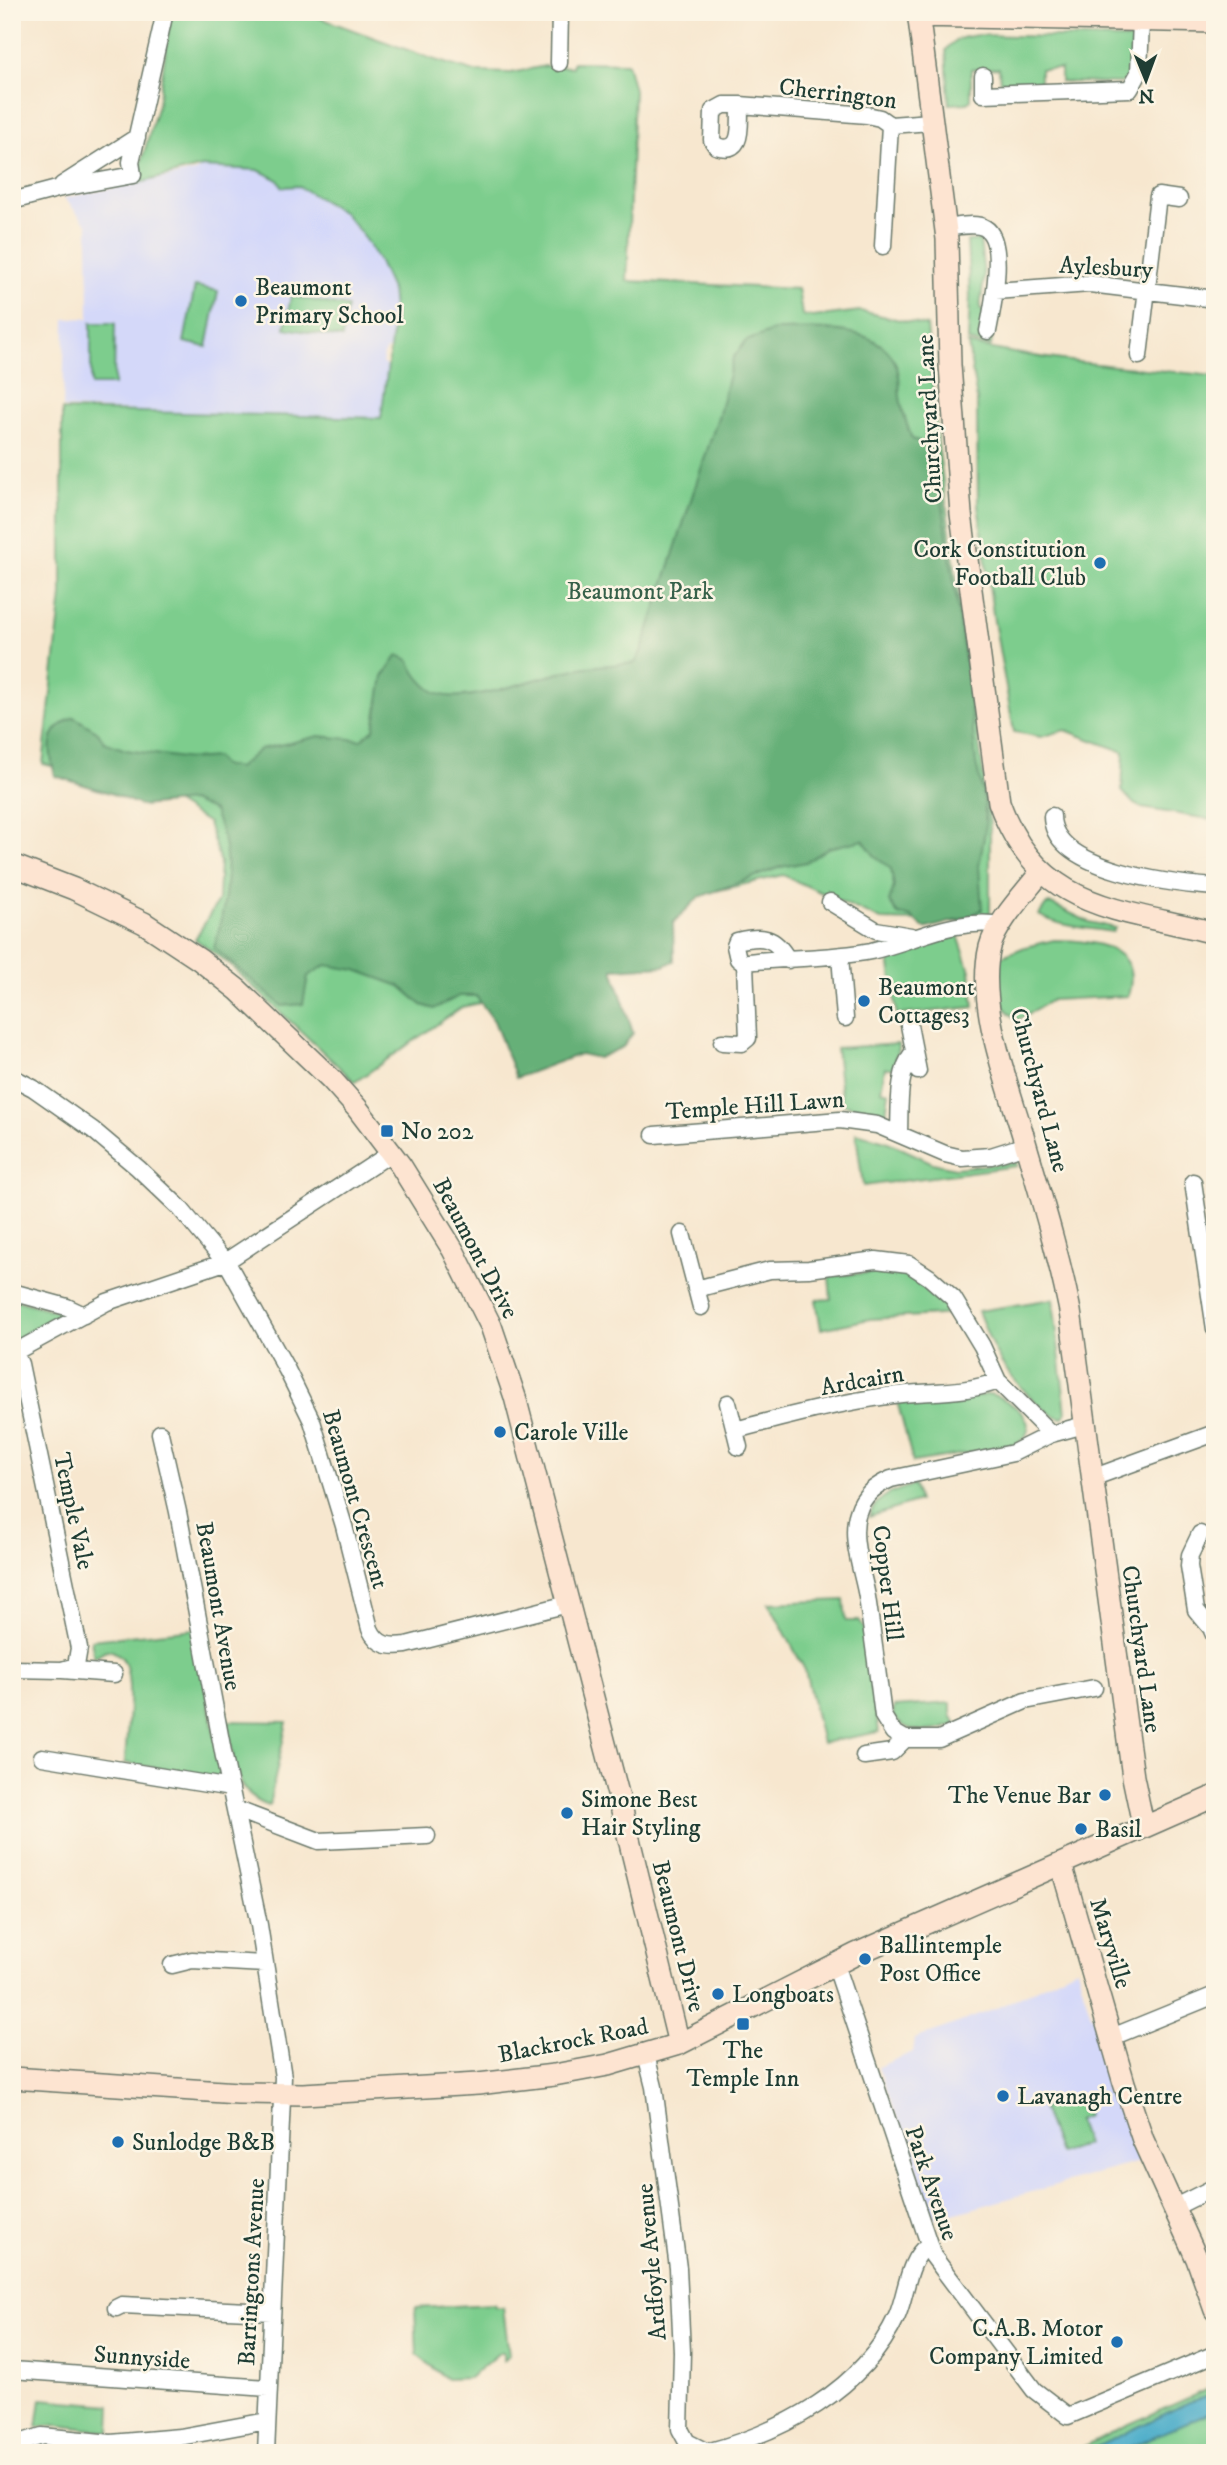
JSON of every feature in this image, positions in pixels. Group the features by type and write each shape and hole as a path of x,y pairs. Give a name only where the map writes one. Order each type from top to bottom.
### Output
{"street":[{"path":"12,201 57,189 132,175 131,162 165,12"},
{"path":"559,63 560,12"},
{"path":"918,14 1083,16 1215,22"},
{"name":"Churchyard Lane","path":"918,14 946,228 951,387 961,514 994,772 1004,817 1028,858 1041,872 1002,925 990,947 987,978 989,998 997,1049 1062,1270 1070,1311 1133,1777 1146,1826"},
{"path":"983,76 983,94 1130,89 1139,73 1141,20"},
{"name":"Cherrington","path":"740,105 867,115 880,118 890,125 931,122"},
{"path":"883,246 890,125"},
{"path":"57,189 137,137"},
{"path":"1139,356 1158,196 1179,199"},
{"path":"946,228 977,226 984,227 991,234 996,258 995,291 988,331"},
{"name":"Aylesbury","path":"995,291 1075,284 1215,299"},
{"path":"1052,816 1056,832 1064,842 1086,859 1104,867 1165,883 1215,887"},
{"name":"Beaumont Drive","path":"12,865 74,889 145,923 200,960 244,995 335,1083 391,1153 453,1250 491,1326 525,1432 618,1794 678,2044"},
{"path":"1041,872 1061,887 1089,902 1215,933"},
{"path":"830,902 876,930 914,936"},
{"path":"788,960 781,947 762,938 737,941 735,946 738,959 748,963 788,960 841,956 880,948 959,925 985,922 1002,925"},
{"path":"841,956 845,1018"},
{"path":"722,1042 742,1043 748,1038 748,963"},
{"path":"908,1020 918,1071"},
{"path":"899,1133 902,1079 914,1051"},
{"path":"12,1077 51,1100 129,1160 178,1207 225,1262 391,1153"},
{"name":"Temple Hill Lawn","path":"654,1135 840,1120 877,1125 929,1148 962,1158 991,1156 1026,1145"},
{"path":"1193,1182 1215,1329"},
{"path":"682,1234 701,1307"},
{"path":"696,1290 770,1270 809,1269 876,1261 909,1264 940,1286 958,1306 982,1346 998,1381 1051,1434"},
{"name":"Temple Vale","path":"62,1670 76,1666 79,1648 20,1364 14,1352 128,1293 225,1262"},
{"name":"Beaumont Crescent","path":"225,1262 287,1370 312,1422 344,1526 370,1629 378,1641 388,1646 406,1646 568,1604"},
{"path":"12,1292 67,1307 84,1315"},
{"name":"Ardcairn","path":"735,1430 870,1399 960,1391 980,1388 998,1381"},
{"path":"728,1403 739,1447"},
{"name":"Copper Hill","path":"905,1739 893,1732 883,1716 868,1603 855,1532 860,1506 877,1486 891,1479 996,1457 1028,1447 1051,1434 1084,1425"},
{"name":"Beaumont Avenue","path":"160,1433 178,1512 265,1964 284,2077 283,2094"},
{"path":"1092,1478 1215,1433"},
{"path":"1200,1534 1190,1555 1189,1566 1196,1610 1215,1637"},
{"path":"12,1669 114,1674"},
{"path":"864,1756 892,1752 905,1739 939,1739 1027,1700 1094,1688"},
{"path":"42,1757 231,1788"},
{"name":"Blackrock Road","path":"12,2078 283,2094 506,2081 570,2072 646,2055 678,2044 835,1964 1215,1796"},
{"path":"235,1809 318,1841 427,1836"},
{"name":"Maryville","path":"1060,1864 1143,2140 1175,2207 1206,2260 1215,2310"},
{"path":"172,1965 192,1960 265,1964"},
{"name":"Park Avenue","path":"835,1964 933,2256 1034,2390 1068,2416 1215,2354"},
{"path":"1112,2037 1215,1995"},
{"name":"Ardfoyle Avenue","path":"646,2055 654,2087 678,2268 682,2352 680,2429 687,2442 708,2452"},
{"name":"Barringtons Avenue","path":"266,2453 283,2094"},
{"path":"1175,2207 1215,2187"},
{"path":"708,2452 761,2436 789,2422 833,2392 863,2365 896,2318 915,2258 928,2245"},
{"name":"Sunnyside","path":"116,2308 122,2305 271,2312"},
{"name":"Sunnyside","path":"12,2370 268,2388"},
{"path":"12,2449 42,2436 111,2443 180,2437 267,2421"}],"shaded area":[{"name":"Beaumont Primary School","path":"202,167 258,170 277,179 283,187 298,186 344,213 361,233 381,266 393,293 395,310 390,349 385,351 382,363 387,366 381,421 63,408 65,319 89,318 88,225 64,198 195,172"},
{"name":"Lavanagh Centre","path":"1077,1968 1091,2016 1095,2015 1122,2116 1142,2161 935,2219 878,2067 913,2052 915,2039 995,2009"}],"green space":[{"name":"Beaumont Park","path":"171,12 304,12 475,72 511,73 545,66 572,67 573,62 627,63 634,90 627,281 798,289 802,315 813,317 860,311 927,326 938,445 990,824 990,914 963,922 881,920 783,875 674,901 595,978 462,1007 355,1082 228,963 195,939 218,901 220,862 208,823 160,793 43,764 62,595 62,410 381,418 394,319 391,289 378,260 361,233 344,213 298,186 283,187 277,179 258,170 202,167 135,184 158,104"},
{"path":"978,35 1132,39 1131,69 1121,83 1061,82 1061,69 1040,69 1040,82 1000,82 999,68 971,69 971,100 967,103 949,104 946,50 964,37"},
{"path":"980,240 984,276 980,309 984,311 980,336 992,338 991,346 968,341 970,296 967,241"},
{"path":"195,286 218,291 207,347 184,342"},
{"path":"291,296 347,307 342,338 285,328"},
{"path":"91,323 115,323 114,385 91,385"},
{"path":"775,330 849,332 867,337 882,346 893,358 899,376 901,403 912,439 928,444 935,451 968,680 976,763 984,799 986,825 979,866 982,910 966,918 925,929 911,917 898,914 889,902 894,886 891,869 874,855 863,840 828,848 806,862 781,867 699,897 673,923 674,961 664,966 613,969 633,1033 623,1047 598,1058 580,1054 516,1078 494,1021 476,996 459,996 434,1009 422,1005 400,986 356,970 326,965 308,976 303,1004 282,1006 214,948 223,911 227,873 224,843 214,811 191,801 142,806 55,776 50,748 53,734 74,717 98,732 104,742 126,750 190,759 216,757 222,765 238,768 260,749 319,736 361,740 374,729 383,677 398,655 409,660 429,688 447,696 495,691 580,668 635,663 642,650 719,414 733,358 746,341"},
{"name":"Cork Constitution Football Club","path":"968,344 1060,360 1215,376 1215,820 1142,808 1134,804 1122,791 1124,752 1065,730 1041,737 1014,732 994,621 978,505 977,400"},
{"path":"1051,904 1089,922 1115,928 1113,932 1074,926 1039,915 1046,905"},
{"path":"958,935 970,971 974,1007 897,1015 888,951"},
{"path":"1054,940 1097,944 1121,956 1128,966 1131,979 1128,996 1052,1000 1017,1020 999,1000 996,986 998,958 1025,947"},
{"path":"899,1044 893,1068 885,1068 881,1090 889,1092 886,1114 842,1104 836,1048"},
{"path":"856,1133 886,1141 933,1163 955,1168 1016,1162 1017,1166 863,1186"},
{"path":"892,1271 919,1281 955,1314 870,1319 821,1329 816,1300 831,1299 829,1276"},
{"path":"12,1299 59,1312 58,1320 30,1336 12,1341"},
{"path":"1053,1299 1066,1413 1062,1418 1037,1403 1006,1369 994,1350 978,1311"},
{"path":"990,1394 1009,1402 1024,1416 1028,1432 1022,1439 1011,1446 913,1462 897,1401"},
{"path":"914,1485 919,1501 869,1517 881,1499"},
{"path":"844,1600 846,1621 859,1621 864,1628 879,1732 822,1743 805,1670 769,1603"},
{"path":"195,1629 222,1776 211,1777 125,1763 129,1686 125,1663 118,1655 108,1650 94,1657 91,1640"},
{"path":"951,1703 951,1715 956,1724 931,1731 906,1727 893,1716 894,1707"},
{"path":"228,1721 287,1722 269,1806 257,1800 241,1783 233,1760"},
{"path":"1080,2094 1087,2116 1077,2120 1086,2144 1059,2153 1042,2108"},
{"path":"494,2304 495,2307 503,2307 509,2355 503,2361 503,2352 500,2352 469,2378 447,2379 417,2355 415,2308"},
{"path":"1215,2386 1215,2453 1072,2453 1116,2430"},
{"path":"41,2399 111,2405 110,2432 58,2425 37,2427"}],"water":[{"path":"1215,2394 1215,2410 1116,2453 1084,2453 1189,2402"}],"place":[{"name":"Beaumont Primary School","path":"241,301"},
{"name":"Cork Constitution Football Club","path":"1100,563"},
{"name":"Beaumont Cottages3","path":"864,1001"},
{"name":"No 202","path":"387,1131"},
{"name":"Carole Ville","path":"500,1432"},
{"name":"The Venue Bar","path":"1105,1795"},
{"name":"Simone Best Hair Styling","path":"567,1813"},
{"name":"Basil","path":"1081,1829"},
{"name":"Ballintemple Post Office","path":"865,1959"},
{"name":"Longboats","path":"718,1994"},
{"name":"The Temple Inn","path":"743,2024"},
{"name":"Lavanagh Centre","path":"1003,2096"},
{"name":"Sunlodge B&B","path":"118,2142"},
{"name":"C.A.B. Motor Company Limited","path":"1117,2342"}]}
